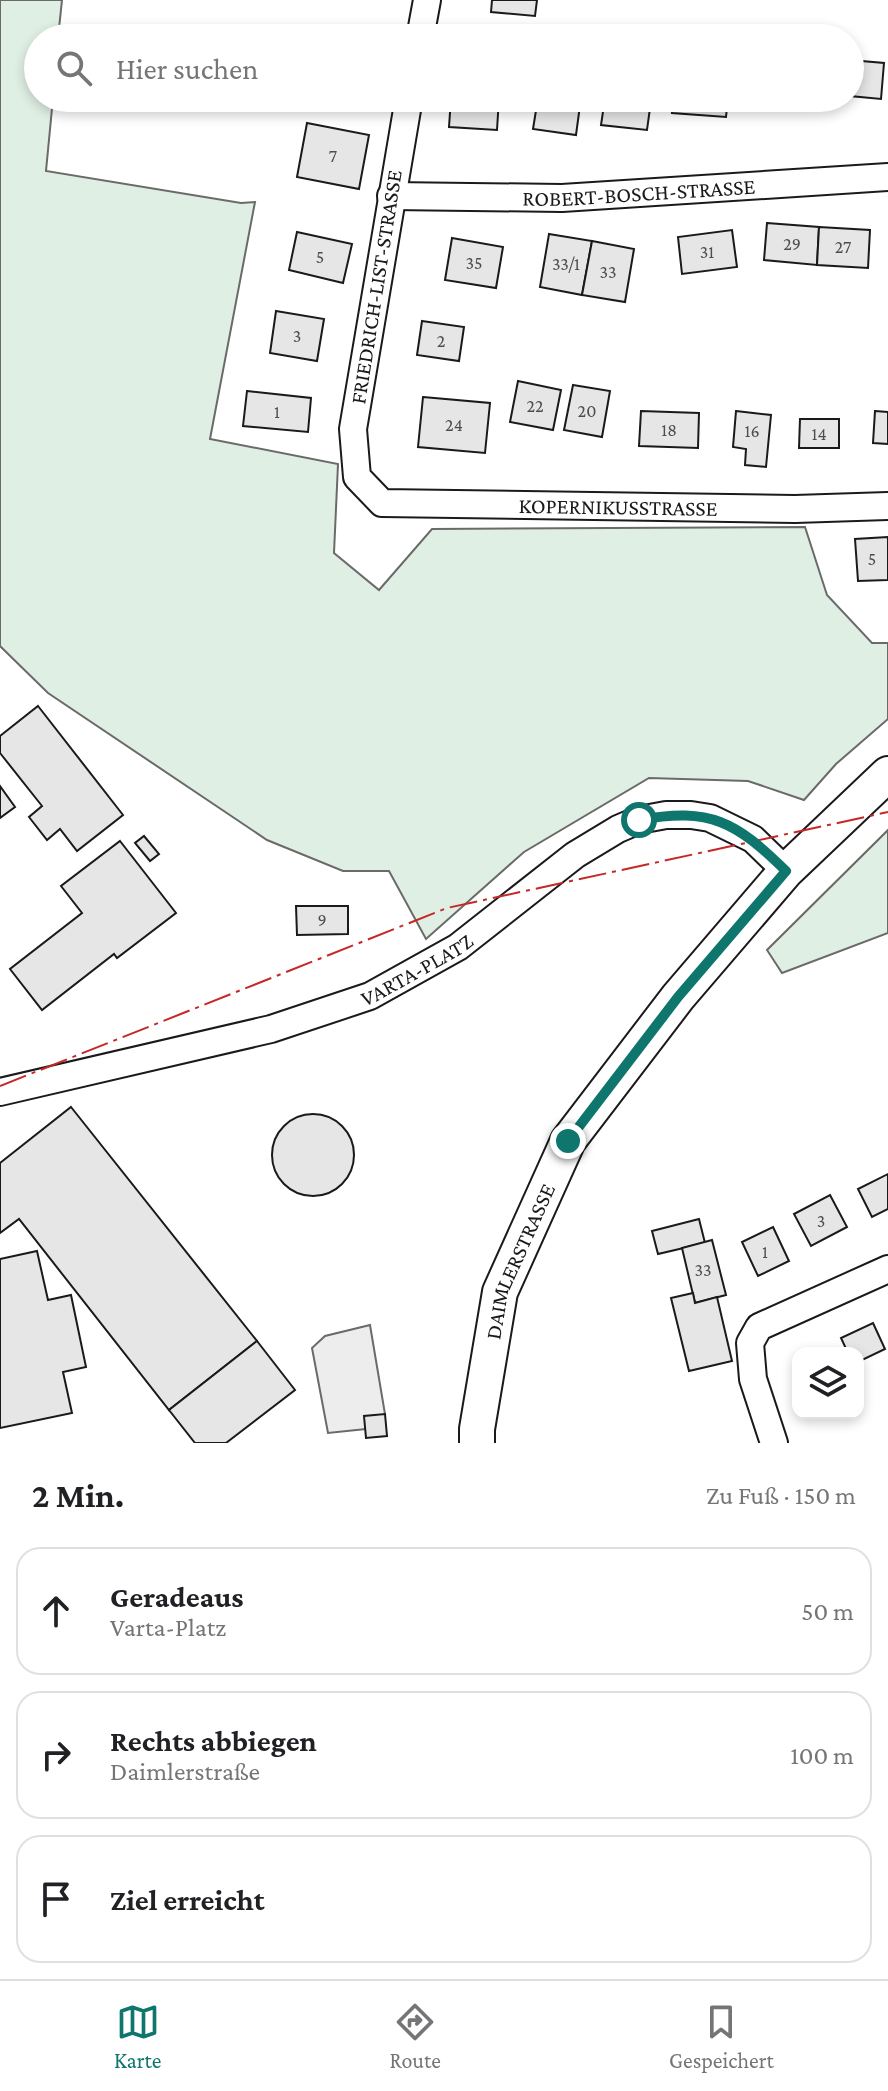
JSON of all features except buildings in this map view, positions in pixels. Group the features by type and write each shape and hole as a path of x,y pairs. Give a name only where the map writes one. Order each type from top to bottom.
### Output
{"main road":[{"name":"DAIMLERSTRASSE","path":"477,1443 500,1292 568,1141 678,997 786,871 888,774"}],"street":[{"path":"423,24 427,0"},
{"name":"FRIEDRICH-LIST-STRASSE","path":"357,477 353,429 406,112"},
{"name":"ROBERT-BOSCH-STRASSE","path":"391,196 562,198 888,177"},
{"name":"KOPERNIKUSSTRASSE","path":"357,477 382,503 795,509 888,506"},
{"name":"VARTA-PLATZ","path":"0,1092 271,1029 370,996 458,947 575,855 639,820 666,815 710,818 753,839 786,871"},
{"path":"774,1443 753,1379 750,1343 759,1327 888,1269"}],"green space":[{"path":"0,0 62,0 59,24 24,24 24,112 52,112 46,171 241,203 255,202 210,439 338,464 334,553 379,590 432,529 805,527 827,595 872,643 888,643 888,719 836,764 804,800 748,781 649,778 524,852 426,939 389,871 343,871 267,840 48,693 0,646"},
{"path":"888,830 888,933 782,973 767,950"}],"shaded area":[{"path":"370,1325 385,1414 366,1429 328,1433 312,1348 325,1336"}],"power":[{"path":"0,1086 447,908 888,812"}],"route":[{"path":"568,1141 678,997 786,871 753,839 710,818 666,815 639,820"}]}
